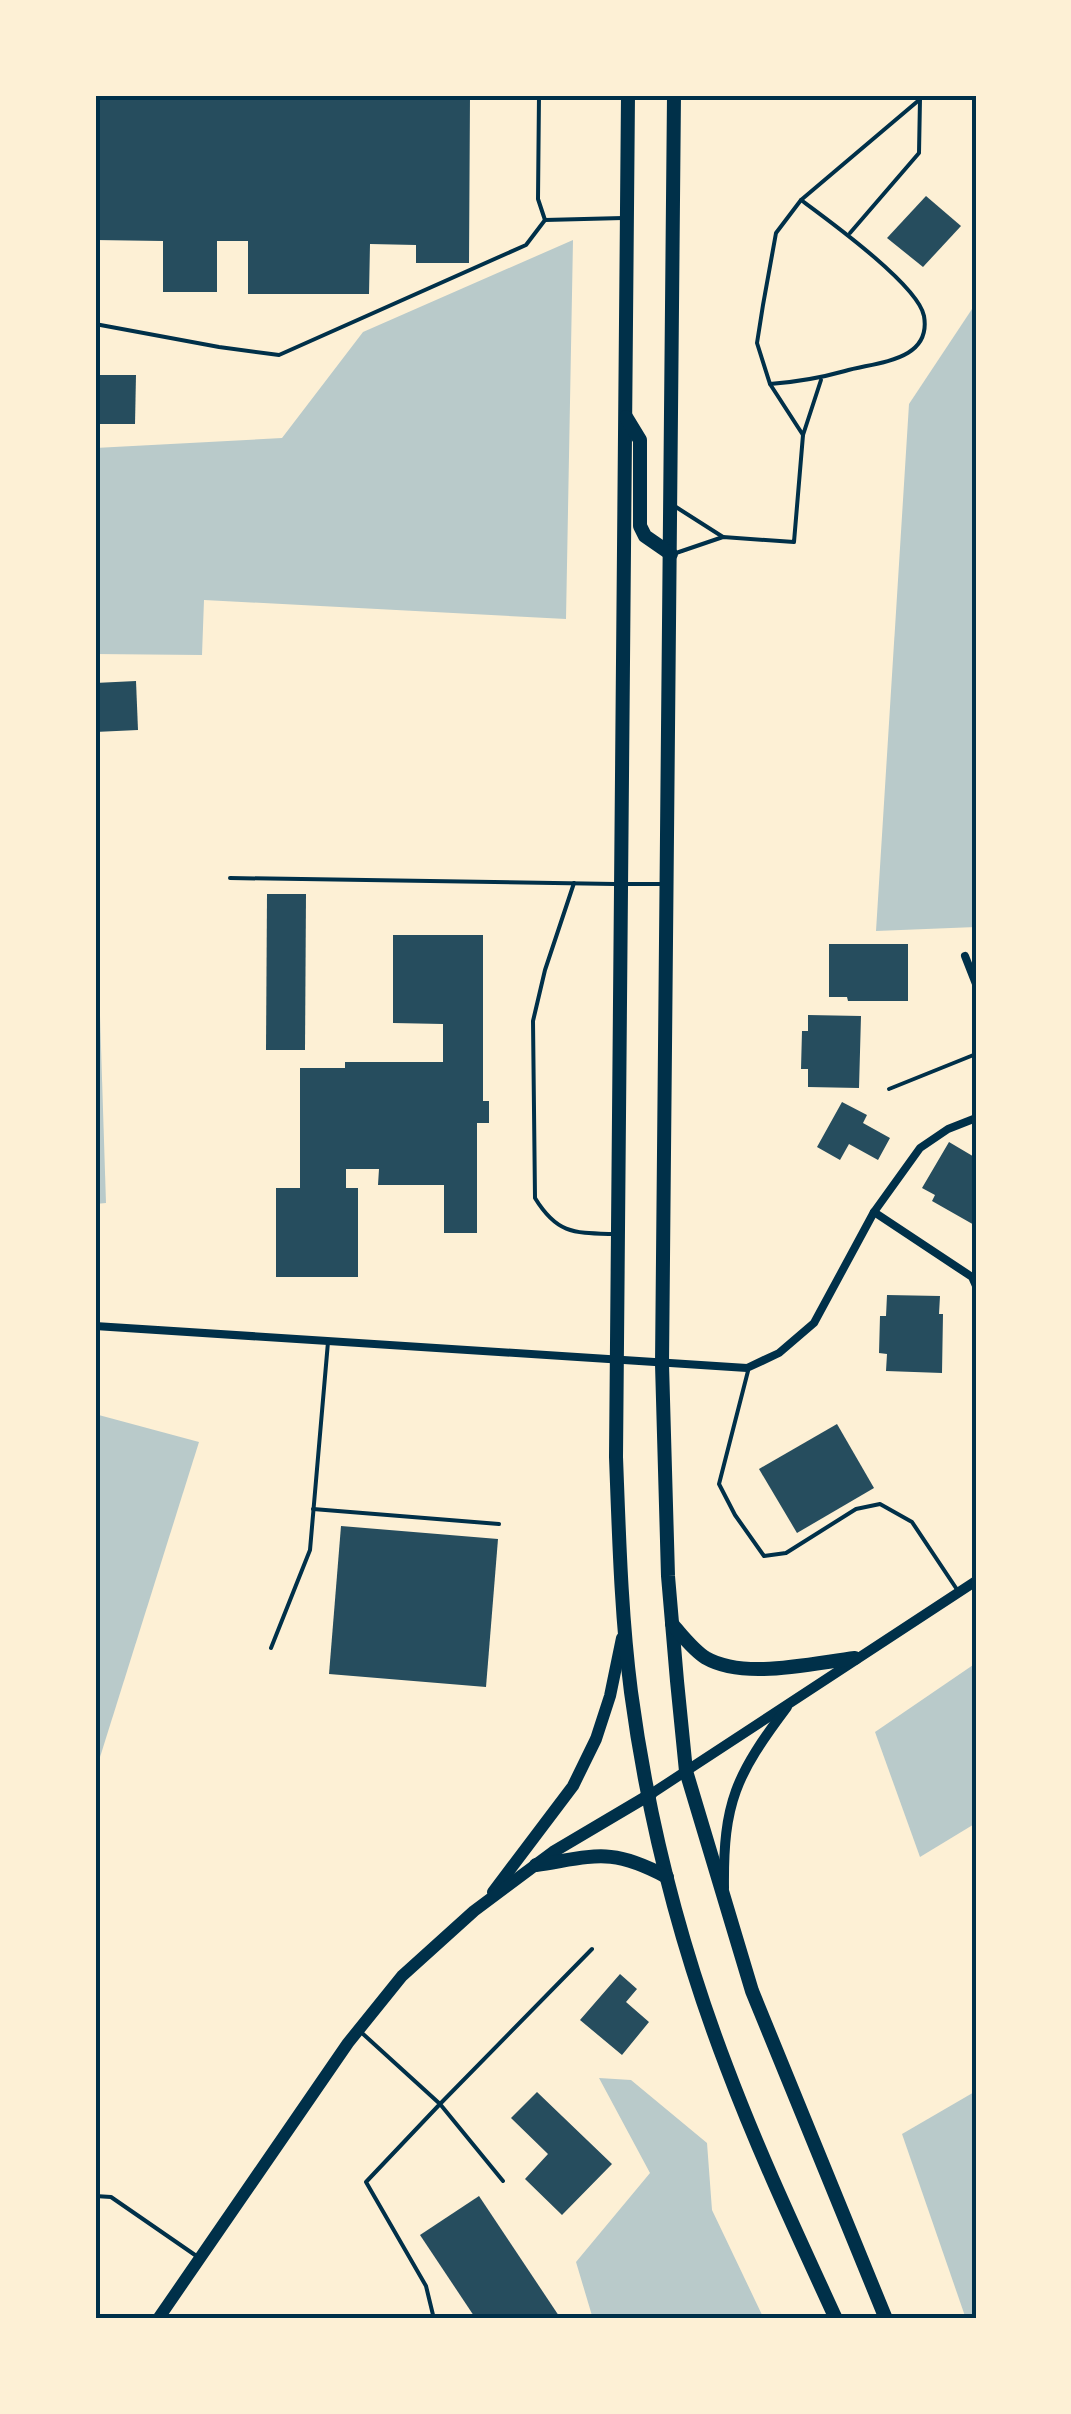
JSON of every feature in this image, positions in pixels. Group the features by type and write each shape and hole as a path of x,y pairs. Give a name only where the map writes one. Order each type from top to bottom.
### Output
{"highway":[{"path":"628,95 616,1456 631,1694 668,1877 693,1969 754,2138 836,2319"},
{"path":"674,95 662,1364 672,1624 686,1770 752,1991 886,2319"},
{"path":"626,417 640,440 640,526 645,536 671,554"},
{"path":"672,1624 702,1656 738,1667 775,1668 855,1658"},
{"path":"536,1865 615,1855 635,1860 668,1877"}],"main road":[{"path":"486,1902 573,1786 596,1739 610,1696 625,1625"},
{"path":"158,2319 358,2030 402,1976 486,1902 536,1865 650,1794"}],"street":[{"path":"965,956 976,984"},
{"path":"95,1326 662,1364 750,1366 779,1353 814,1323 874,1212 920,1148 976,1118"},
{"path":"874,1212 972,1276 976,1286"},
{"path":"650,1794 976,1581"},
{"path":"724,1899 729,1806 740,1777 793,1699"}],"lane":[{"path":"539,95 538,199 545,220"},
{"path":"803,435 770,384 757,343 776,233 801,200 922,97"},
{"path":"848,235 919,152 922,97"},
{"path":"770,384 820,380 846,370 898,360 923,334 924,314 913,294 848,235 801,200"},
{"path":"545,220 628,218"},
{"path":"95,324 219,348 279,354 526,245 545,220"},
{"path":"671,554 723,537 794,542 803,435 820,380"},
{"path":"671,504 723,537"},
{"path":"230,878 667,884"},
{"path":"574,883 545,970 533,1022 536,1198 548,1219 576,1233 618,1234"},
{"path":"889,1089 976,1054"},
{"path":"271,1648 310,1550 328,1342"},
{"path":"750,1366 720,1484 735,1515 764,1556 786,1553 856,1509 880,1504 912,1522 958,1592"},
{"path":"313,1509 498,1524"},
{"path":"434,2319 426,2286 366,2182 592,1949"},
{"path":"358,2030 440,2104 503,2181"},
{"path":"95,2196 111,2197 199,2258"}],"shaded area":[{"path":"573,240 566,619 204,600 202,655 95,654 95,448 282,438 363,332"},
{"path":"976,303 976,927 876,931 909,404"},
{"path":"95,859 106,1203 95,1204"},
{"path":"95,1414 199,1442 95,1773"},
{"path":"976,1663 976,1823 920,1857 875,1732"},
{"path":"599,2078 631,2080 707,2143 712,2210 764,2319 593,2319 576,2262 650,2173"},
{"path":"976,2091 976,2319 966,2319 902,2134"}],"building":[{"path":"95,95 470,95 469,263 416,263 416,245 370,244 369,294 248,294 248,241 217,241 217,292 163,292 163,241 95,240"},
{"path":"926,196 961,226 923,267 887,238"},
{"path":"95,375 136,375 135,424 95,424"},
{"path":"136,681 138,730 95,732 95,683"},
{"path":"267,894 306,894 305,1050 266,1050"},
{"path":"393,935 483,935 483,1101 489,1101 489,1123 477,1123 477,1233 444,1233 444,1185 378,1185 379,1169 346,1169 346,1188 358,1188 358,1277 276,1277 276,1188 300,1188 300,1068 345,1068 345,1062 443,1062 443,1024 393,1023"},
{"path":"829,944 908,944 908,1001 848,1001 847,997 829,997"},
{"path":"808,1015 861,1016 859,1088 808,1087 808,1069 801,1069 802,1031 808,1031"},
{"path":"842,1102 867,1115 863,1123 890,1138 878,1160 849,1144 840,1160 817,1147"},
{"path":"949,1142 976,1158 976,1226 932,1201 935,1195 922,1188"},
{"path":"887,1295 940,1296 942,1373 886,1371 887,1354 879,1353 880,1316 886,1316"},
{"path":"837,1424 874,1488 797,1533 759,1469"},
{"path":"341,1526 498,1539 486,1687 329,1674"},
{"path":"620,1974 637,1989 626,2002 649,2022 622,2055 580,2020"},
{"path":"537,2092 612,2164 562,2215 525,2179 548,2154 511,2118"},
{"path":"479,2196 561,2319 476,2319 420,2235"}]}
